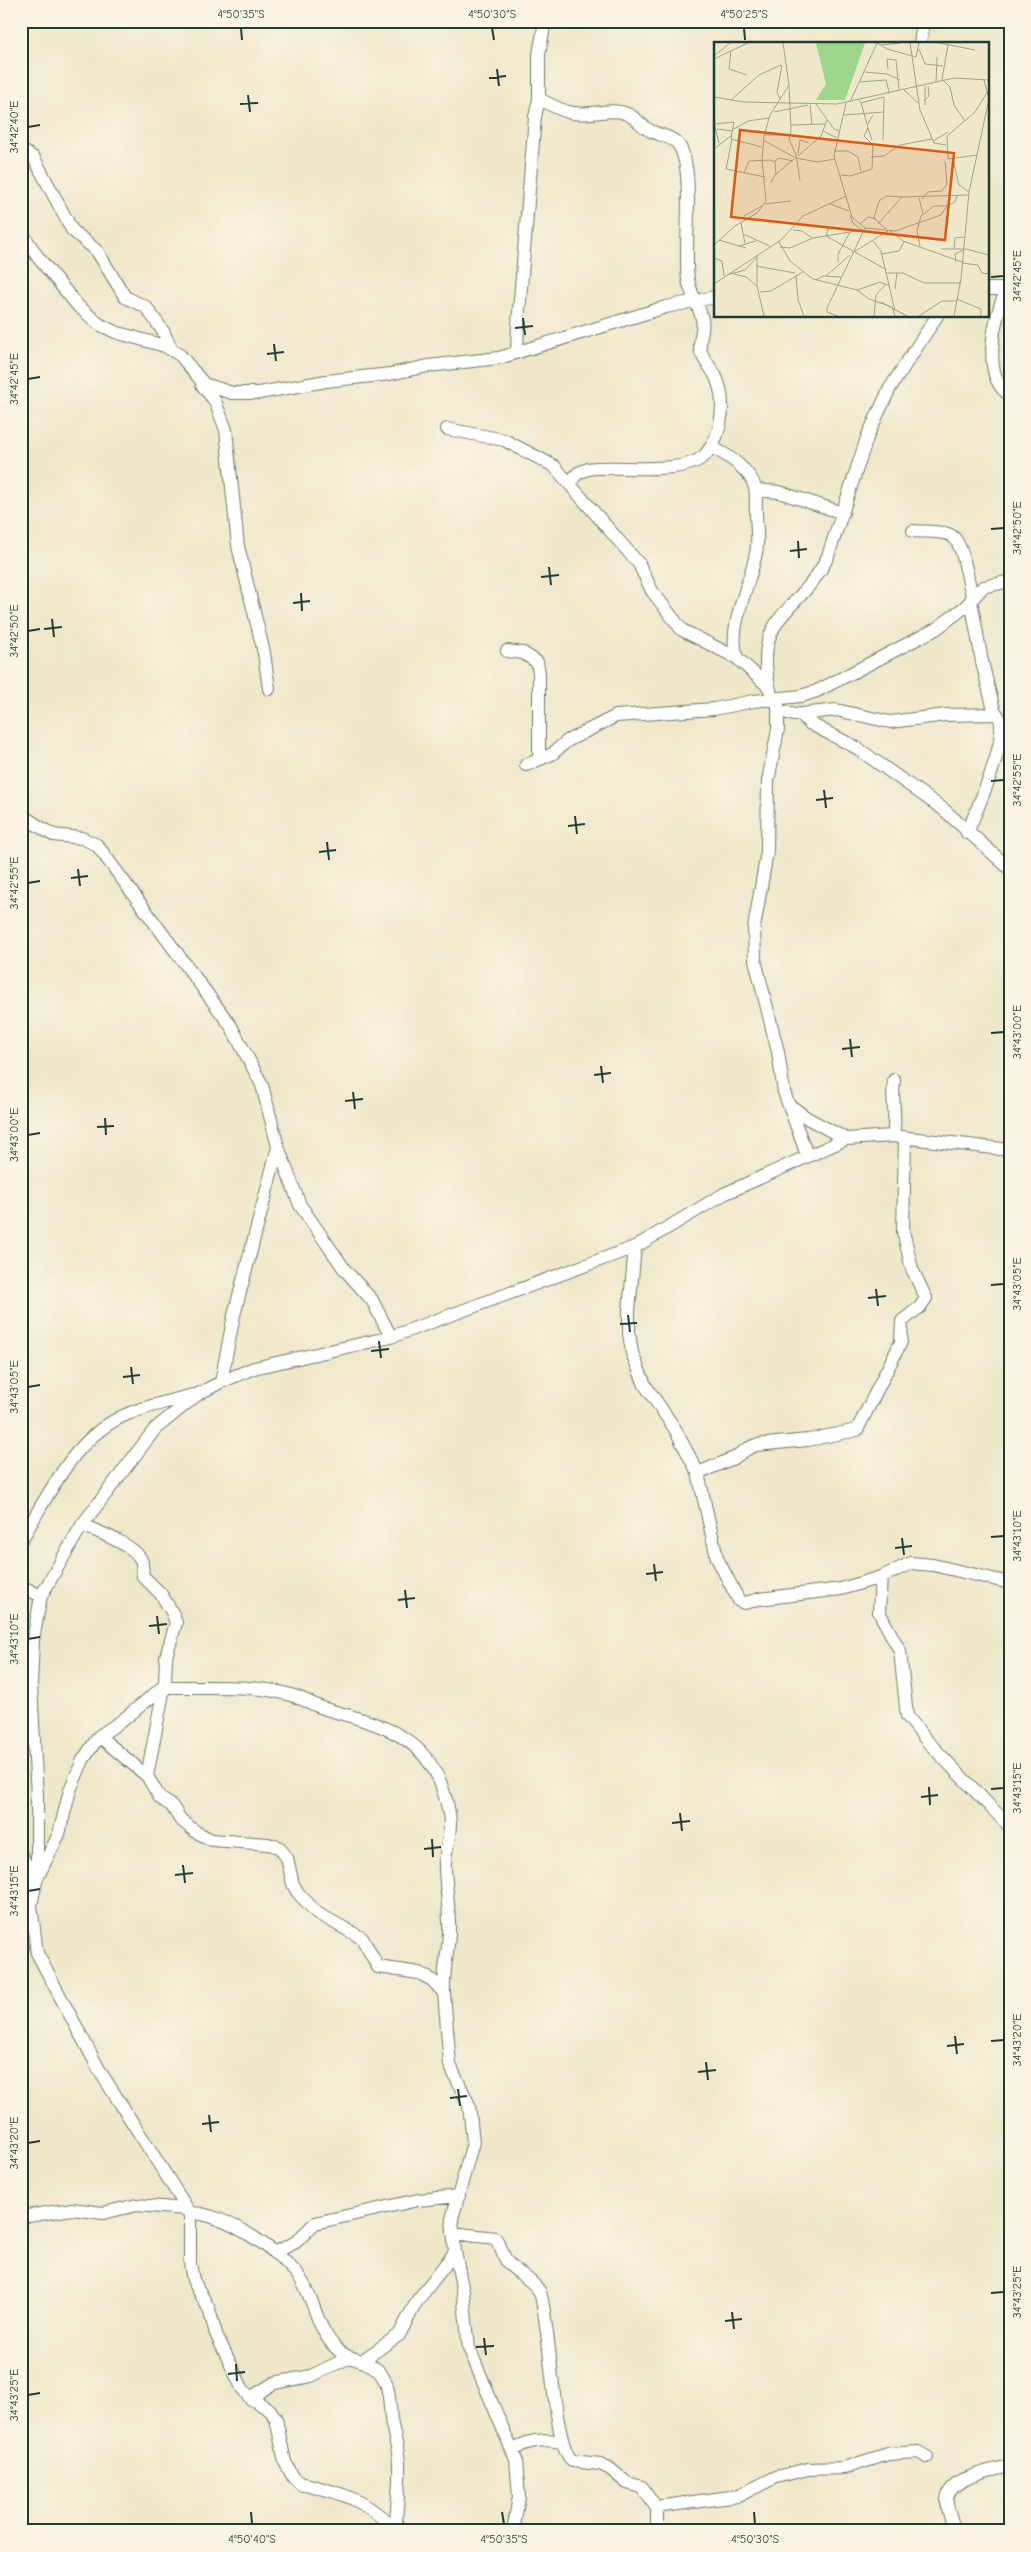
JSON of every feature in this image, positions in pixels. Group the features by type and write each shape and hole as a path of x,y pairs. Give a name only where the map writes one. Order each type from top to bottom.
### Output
{"street":[{"path":"518,351 518,324 539,99 537,71 545,21"},
{"path":"920,42 923,21"},
{"path":"539,99 575,114 626,113 648,129 671,139 679,146 686,167 686,263 688,282 702,320 699,340 701,352 714,374 721,396 720,422 711,447 704,456 692,463 650,468 598,467 583,470 569,483"},
{"path":"21,150 34,158 72,230 97,251 125,297 146,307 163,331 172,350"},
{"path":"21,231 37,256 78,306 96,321 115,332 153,341 172,350 204,384 232,393 259,393 326,381 390,374 428,366 499,358 518,351 534,349 627,319 714,297"},
{"path":"988,289 1009,288 998,313 993,350 994,376 1010,394"},
{"path":"808,1155 788,1104 778,1052 755,960 754,946 757,908 767,852 768,781 778,729 765,652 769,638 782,614 820,573 843,513 868,435 887,396 936,318"},
{"path":"197,375 215,401 226,430 238,546 264,652 268,689"},
{"path":"447,429 504,440 549,462 639,564 652,591 682,630 737,658 791,714 836,710 897,722 946,715 995,714"},
{"path":"711,447 724,453 735,462 752,480 756,490 757,549 737,621 735,651 737,658"},
{"path":"756,490 779,492 843,513"},
{"path":"913,531 946,534 958,540 962,549 966,579 972,599 982,662 995,714 999,716 1001,726 998,748 985,789 967,833"},
{"path":"526,764 555,752 562,744 584,731 616,716 686,712 774,698 800,696 833,684 936,629 961,611 983,587 1010,581"},
{"path":"507,651 523,653 537,662 539,673 539,759"},
{"path":"800,714 809,723 857,748 943,808 967,833 1010,870"},
{"path":"21,815 53,835 94,842 106,855 231,1026 262,1084 278,1147 300,1205 340,1263 372,1300 391,1337"},
{"path":"698,1473 734,1458 756,1445 808,1440 853,1432 861,1426 879,1383 901,1342 902,1321 920,1307 926,1298 912,1269 903,1231 899,1137 895,1123 892,1094 894,1080"},
{"path":"788,1104 807,1118 846,1139"},
{"path":"21,1540 68,1462 86,1440 105,1426 129,1414 198,1394 254,1368 391,1337 635,1247 724,1194 846,1139 899,1137 1010,1150"},
{"path":"221,1382 234,1315 278,1147"},
{"path":"635,1247 629,1310 629,1333 632,1353 645,1385 675,1429 698,1473 717,1558 739,1601 745,1603 841,1589 881,1577 911,1563 949,1569 1010,1583"},
{"path":"198,1394 155,1429 82,1525 41,1596 33,1640 31,1684 37,1796 35,1884 31,1905 34,1937 40,1960 76,2021 101,2073 190,2213 190,2263 193,2280 210,2312 216,2334 236,2376 250,2398 270,2410 276,2419 285,2462 296,2480 302,2486 305,2484 356,2498 378,2513 398,2531"},
{"path":"82,1525 105,1534 137,1554 142,1562 143,1576 161,1594 174,1614 176,1623 166,1657 163,1687 147,1776"},
{"path":"881,1577 878,1612 900,1651 907,1716 927,1741 1010,1827"},
{"path":"21,1586 41,1596"},
{"path":"21,1911 59,1834 70,1790 83,1760 99,1736 123,1720 163,1687 252,1689 295,1696 319,1708 375,1723 417,1746 428,1758 447,1802 450,1825 445,1868 450,1912 449,1938 443,1971 450,2065 469,2105 472,2122 473,2142 452,2219 455,2252 463,2292 469,2348 517,2465 519,2497 513,2531"},
{"path":"99,1736 147,1776 160,1798 172,1806 180,1819 212,1840 268,1844 279,1847 287,1858 293,1884 298,1893 317,1913 362,1938 378,1967 419,1973 432,1980 444,1993"},
{"path":"21,1854 35,1884"},
{"path":"274,2253 296,2242 315,2223 418,2200 459,2196"},
{"path":"21,2217 72,2209 103,2213 145,2205 185,2209 190,2213 199,2212 223,2222 254,2238 274,2253 297,2273 308,2293 326,2336 338,2352 363,2360 378,2371 386,2385 399,2460 398,2531"},
{"path":"453,2233 495,2238 508,2263 532,2282 540,2292 562,2442 571,2460 600,2464 609,2468 627,2483 642,2487 652,2504 657,2508 738,2496 776,2477 808,2469 844,2468 888,2454 918,2452 927,2457"},
{"path":"363,2360 388,2345 399,2335 418,2301 455,2252"},
{"path":"250,2398 274,2384 311,2376 350,2357"},
{"path":"513,2452 517,2447 532,2442 552,2440 562,2442"},
{"path":"954,2531 947,2498 950,2490 956,2483 970,2477 1010,2466"},
{"path":"657,2508 658,2531"}]}
